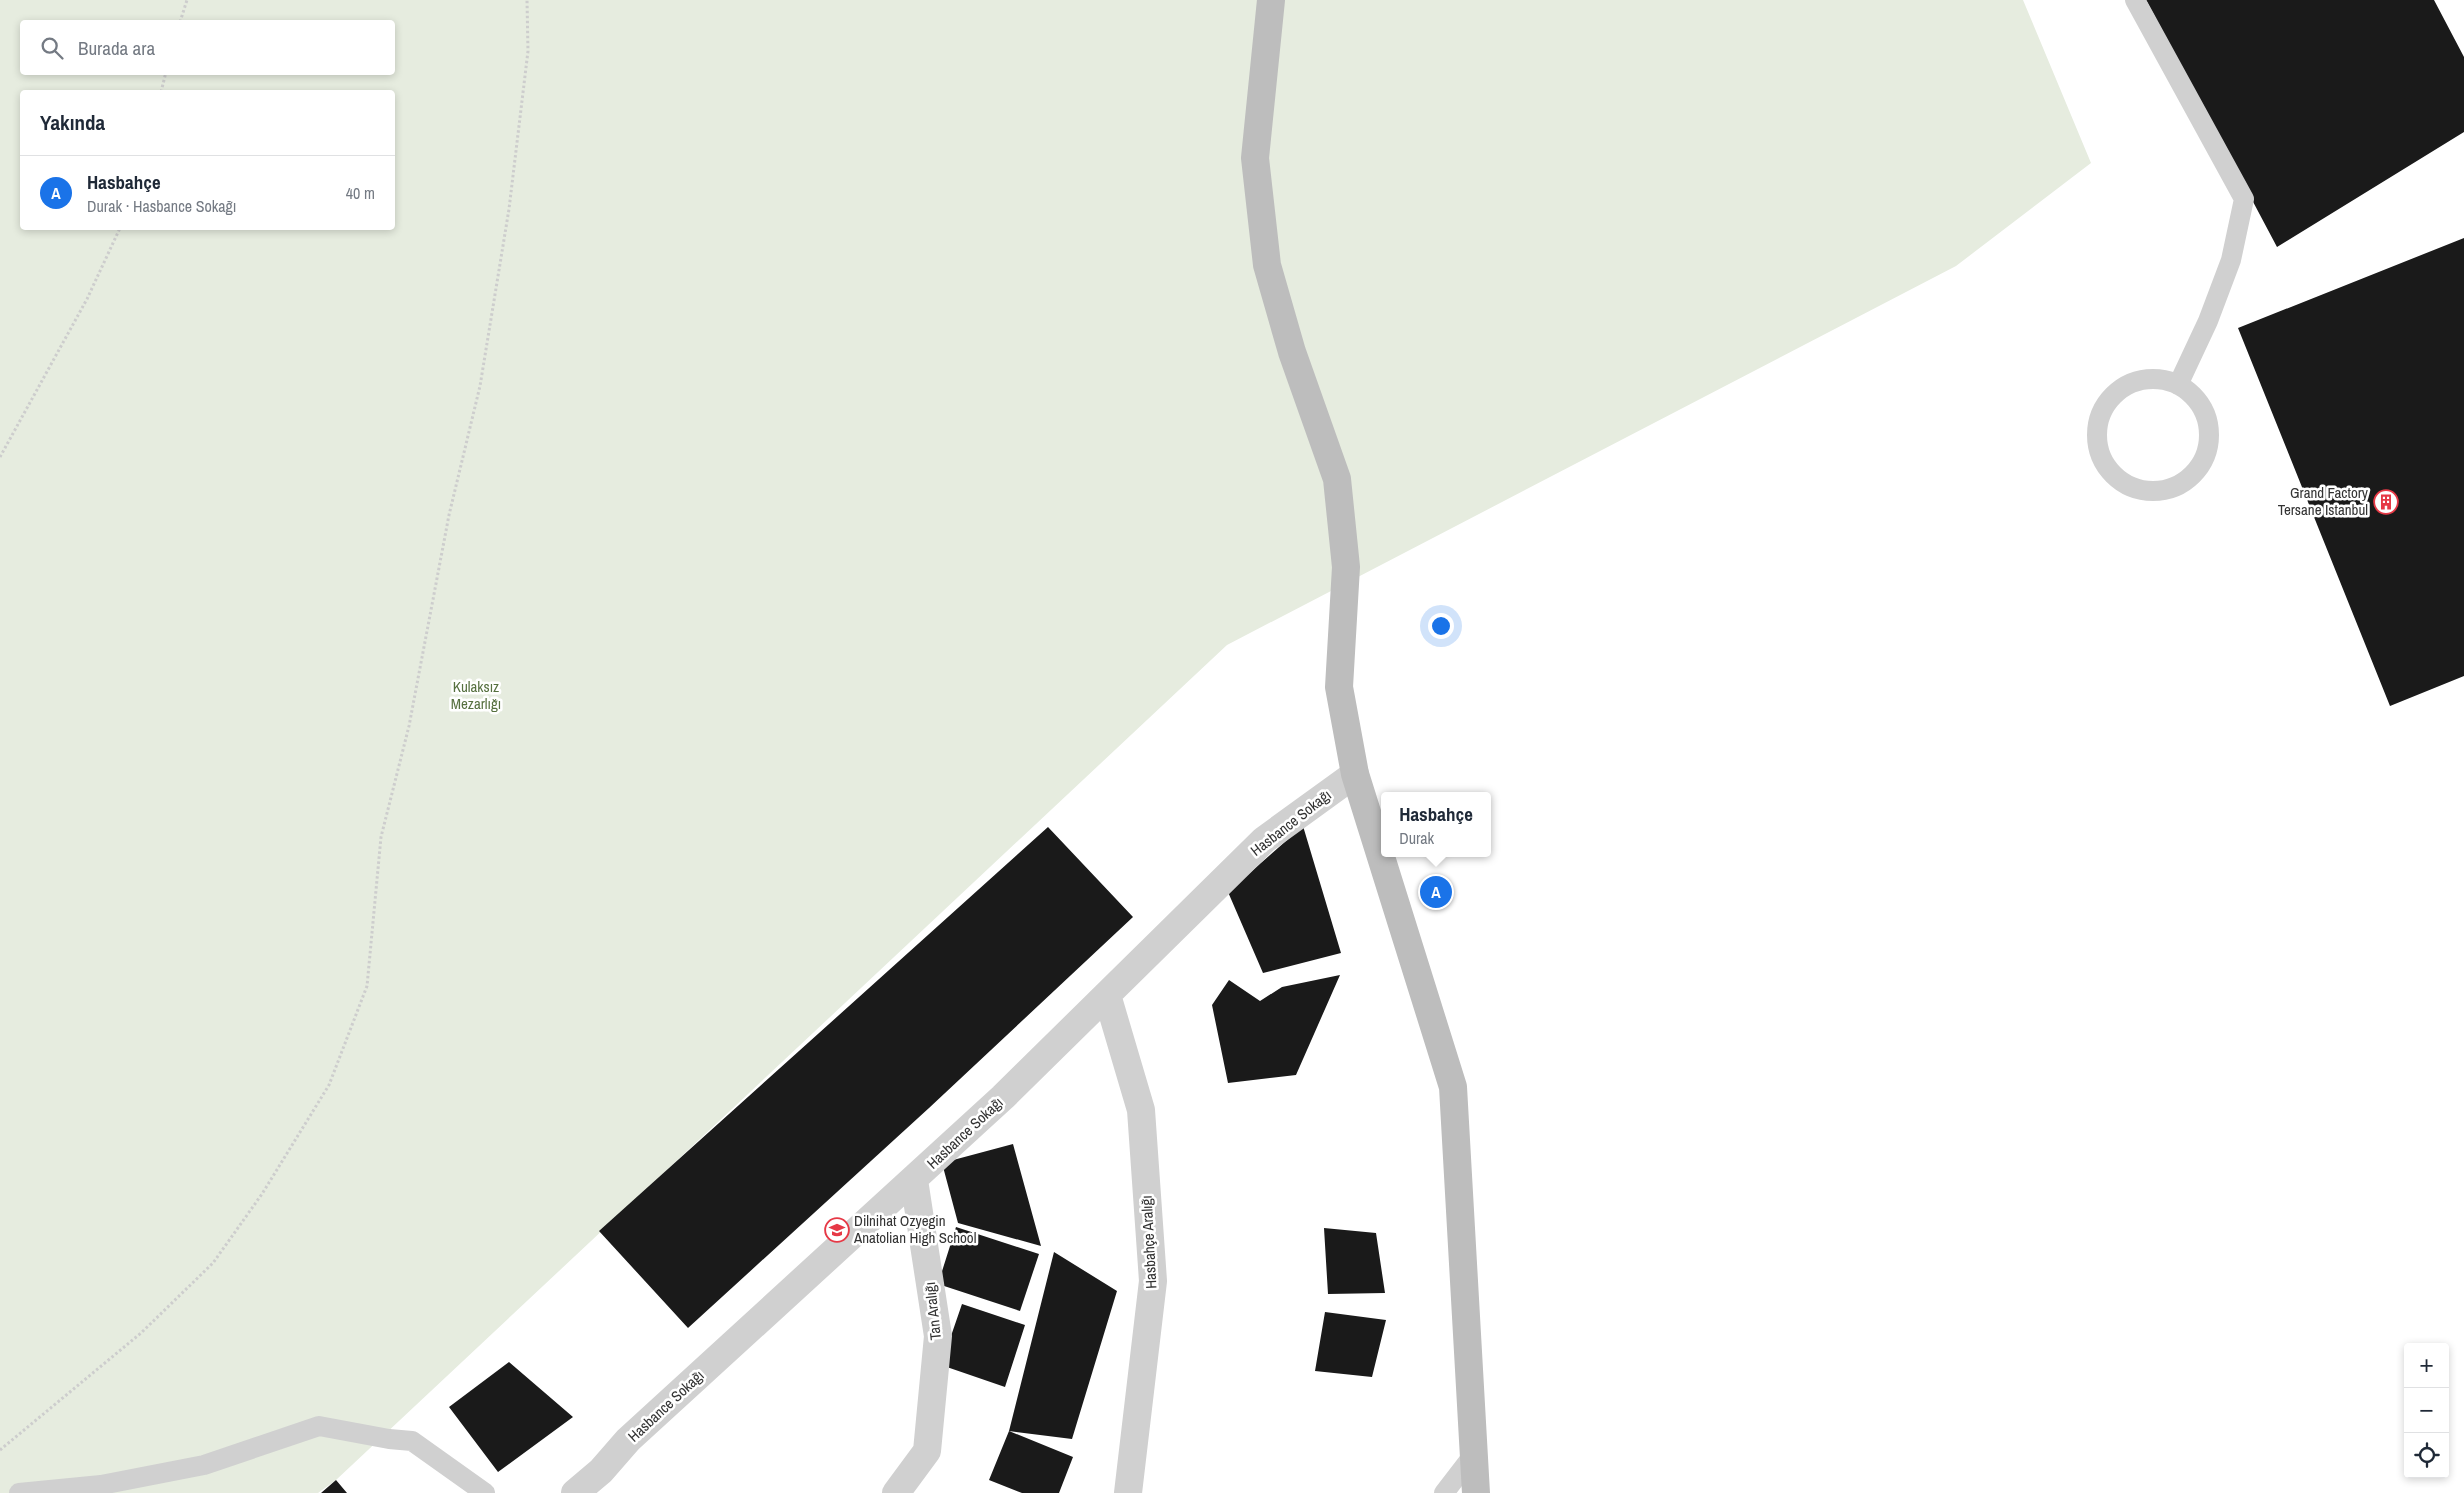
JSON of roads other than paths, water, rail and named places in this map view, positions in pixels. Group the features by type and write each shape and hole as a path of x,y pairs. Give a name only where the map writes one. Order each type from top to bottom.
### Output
{"street":[{"path":"1271,0 1255,158 1267,265 1292,352 1338,479 1346,566 1339,688 1355,774 1453,1088 1476,1493"},
{"name":"Hasbance Sokağı","path":"575,1493 602,1471 628,1440 1003,1097 1264,840 1355,774"},
{"name":"Hasbahçe Aralığı","path":"1107,995 1141,1110 1153,1281 1128,1493"},
{"name":"Tan Aralığı","path":"896,1493 927,1451 938,1336 914,1180"}],"lane":[{"path":"2135,0 2244,200 2231,260 2208,321 2178,385"},
{"path":"2163,379 2178,385 2187,389 2203,408 2210,433 2206,457 2191,478 2169,489 2143,491 2120,481 2104,462 2096,437 2101,413 2116,392 2138,380 2163,379"},
{"path":"19,1493 101,1485 204,1465 320,1426 389,1439 412,1441 485,1493"},
{"path":"1444,1493 1474,1454"}],"place":[{"name":"Grand Factory Tersane Istanbul","path":"2386,502"},
{"name":"Hasbahçe","path":"1436,892"},
{"name":"Dilnihat Ozyegin Anatolian High School","path":"837,1230"}],"park label":[{"name":"Kulaksız Mezarlığı","path":"476,696"}]}
